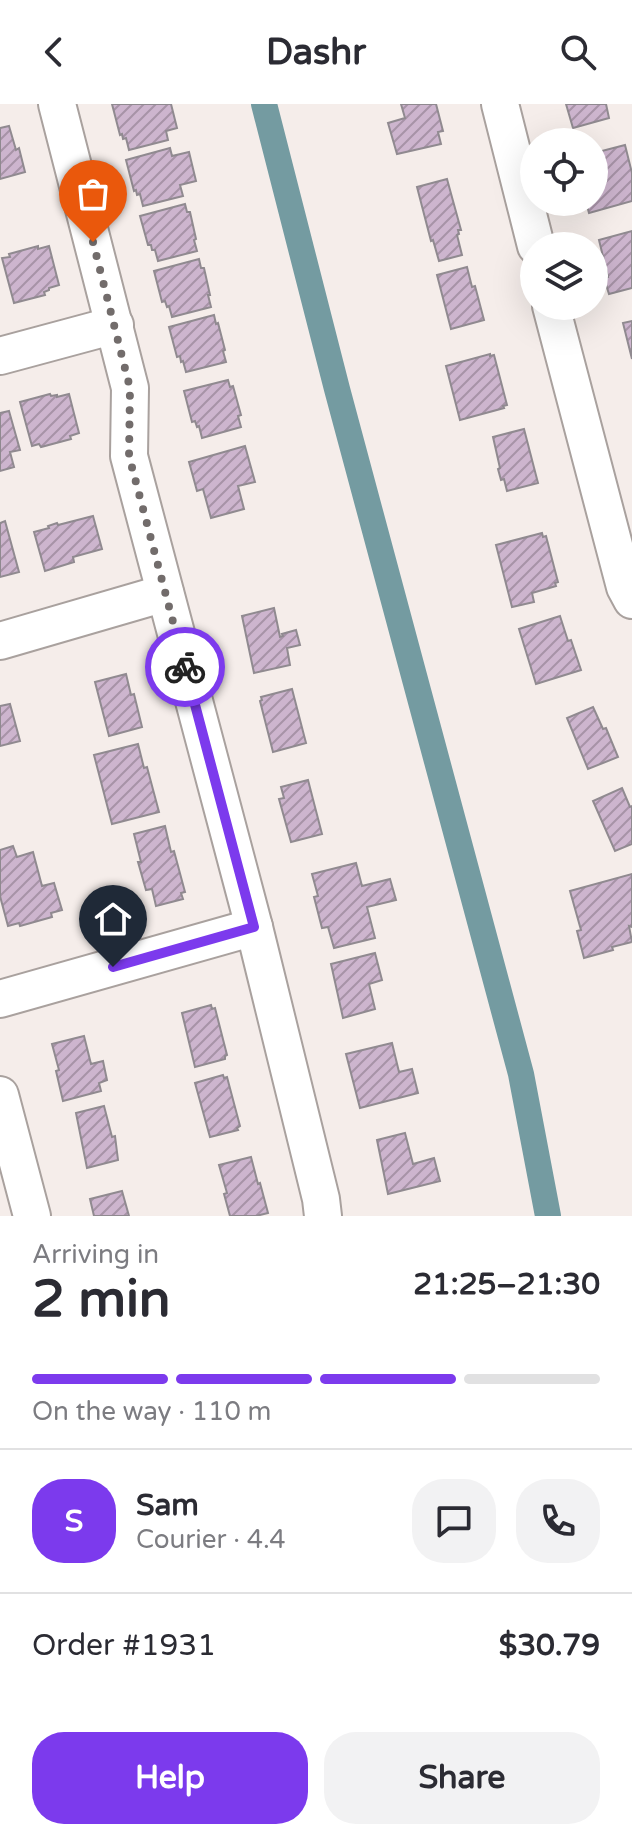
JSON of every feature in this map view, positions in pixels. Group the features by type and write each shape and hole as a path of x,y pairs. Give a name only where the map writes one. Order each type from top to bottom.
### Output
{"street":[{"path":"57,104 130,388 129,456 254,927 323,1216"},
{"path":"500,104 532,232"},
{"path":"555,320 625,587 632,600"},
{"path":"0,356 115,325"},
{"path":"0,641 165,593"},
{"path":"0,999 254,927"},
{"path":"0,1095 32,1216"}],"building":[{"path":"112,104 171,104 177,128 166,131 168,140 129,150 126,138 120,135"},
{"path":"401,104 436,104 443,131 438,132 441,144 397,154 388,123 405,118"},
{"path":"566,104 606,104 609,118 573,128"},
{"path":"9,126 25,172 0,179 0,128"},
{"path":"625,145 632,173 632,201 608,208 608,149"},
{"path":"170,148 172,156 189,152 196,181 180,185 183,196 143,206 140,194 134,191 126,160"},
{"path":"447,179 461,230 457,235 462,255 439,261 417,187"},
{"path":"185,204 187,212 190,212 197,251 158,261 155,250 148,245 140,216"},
{"path":"632,231 632,288 609,294 608,291 608,238"},
{"path":"38,246 38,249 49,246 59,285 49,288 45,295 14,303 2,258"},
{"path":"199,259 201,268 204,268 211,307 172,317 169,306 162,302 154,271"},
{"path":"467,267 484,320 451,329 437,275"},
{"path":"214,315 226,362 186,372 180,356 177,357 169,327"},
{"path":"632,321 632,359 623,323"},
{"path":"494,355 507,405 460,420 446,366"},
{"path":"228,380 230,387 233,386 241,427 202,438 199,426 192,422 184,391"},
{"path":"50,394 57,397 69,394 79,433 70,436 71,439 41,447 39,444 32,446 20,402"},
{"path":"9,411 20,450 10,452 14,467 0,471 0,413"},
{"path":"524,429 538,483 507,491 498,469 493,437"},
{"path":"245,446 255,482 238,486 244,509 211,518 203,489 197,491 189,462"},
{"path":"93,516 102,549 73,557 74,562 45,571 34,532 57,523"},
{"path":"5,521 19,572 0,577 0,523"},
{"path":"542,533 543,537 546,536 558,582 556,586 532,593 534,602 512,607 496,545"},
{"path":"274,608 280,637 296,630 300,645 287,648 290,665 254,673 242,616"},
{"path":"560,616 581,670 536,684 519,629"},
{"path":"126,674 142,727 109,736 95,682"},
{"path":"292,689 306,743 273,752 261,697"},
{"path":"10,704 20,741 0,746 0,706"},
{"path":"593,707 618,757 588,769 567,718"},
{"path":"138,744 159,812 112,824 94,755"},
{"path":"308,780 322,834 291,842 279,799 284,798 281,787"},
{"path":"622,788 632,806 632,844 615,851 593,801"},
{"path":"165,826 185,892 181,893 183,899 156,906 152,889 146,890 134,834"},
{"path":"13,846 17,857 33,852 42,886 54,883 62,910 51,913 52,917 20,926 19,923 8,926 0,896 0,850"},
{"path":"356,863 362,886 390,879 396,900 367,907 375,938 334,948 328,927 322,928 312,874"},
{"path":"632,874 632,927 629,926 632,942 584,958 577,931 581,930 570,891"},
{"path":"375,953 382,980 369,984 375,1009 343,1018 331,964"},
{"path":"211,1005 212,1009 215,1008 227,1055 225,1059 195,1067 182,1013"},
{"path":"84,1036 91,1064 103,1061 107,1080 99,1083 101,1091 63,1101 52,1044"},
{"path":"392,1043 399,1072 412,1069 418,1093 360,1108 346,1054"},
{"path":"223,1075 227,1077 240,1126 238,1130 210,1137 195,1083"},
{"path":"104,1106 112,1137 115,1136 118,1160 87,1168 76,1113"},
{"path":"405,1133 413,1164 434,1158 440,1181 388,1194 377,1140"},
{"path":"251,1157 268,1213 230,1216 219,1165"},
{"path":"122,1191 129,1216 94,1216 90,1199"}],"waterway":[{"path":"264,104 337,389 521,1074 548,1216"}],"way so far":[{"path":"93,242 130,388 129,456 185,667"}],"route":[{"path":"113,967 254,927 185,667"}]}
